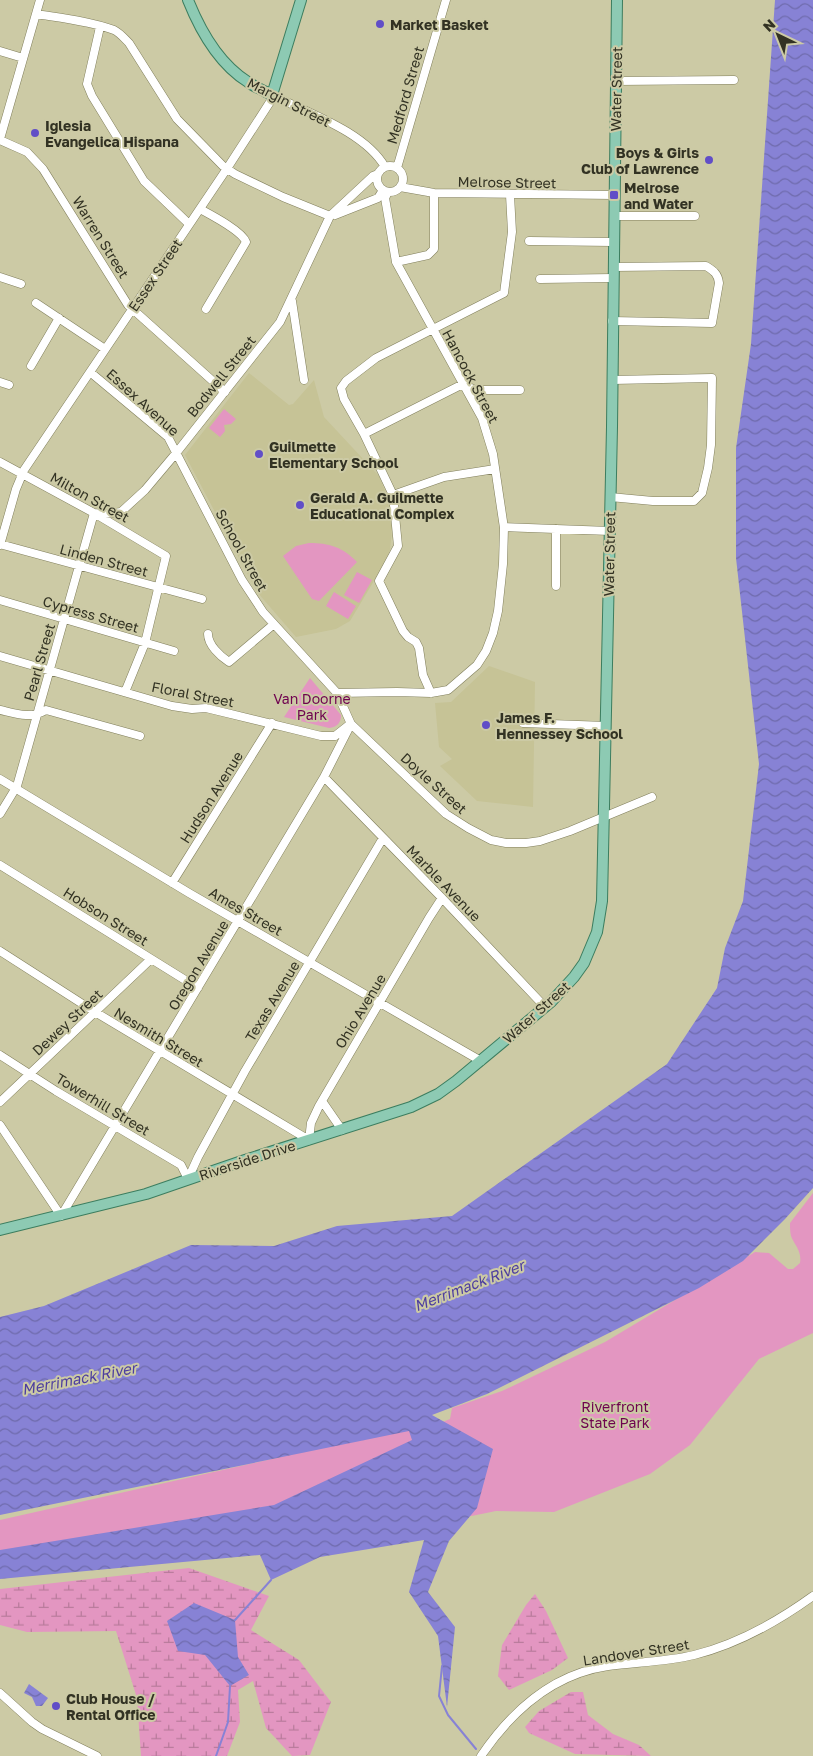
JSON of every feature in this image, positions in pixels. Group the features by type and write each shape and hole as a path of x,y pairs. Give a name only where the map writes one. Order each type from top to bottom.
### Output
{"main road":[{"name":"Margin Street","path":"188,0 201,29 235,72 248,82 272,95"},
{"name":"Essex Street","path":"272,95 301,0"},
{"name":"Water Street","path":"481,1061 545,1007 574,977 584,963 597,932 602,900 610,531 617,0"},
{"name":"Riverside Drive","path":"0,1230 146,1194 410,1108 456,1081 481,1061"}],"street":[{"path":"0,139 40,0"},
{"name":"Medford Street","path":"396,168 446,0"},
{"path":"36,14 114,30 129,43 178,119 227,169 235,174 283,197 330,216 378,198 386,191"},
{"path":"100,27 87,84 92,96 144,181 189,224"},
{"path":"0,51 23,58"},
{"path":"616,81 734,80"},
{"name":"Margin Street","path":"272,95 353,135 373,152 385,167"},
{"name":"Essex Street","path":"0,544 16,489 22,474 38,447 227,169 270,102 272,95"},
{"name":"Warren Street","path":"0,139 27,152 39,164 128,305 225,392"},
{"path":"385,167 396,168 400,171 402,179 400,187 394,191 386,191 378,184 378,174 385,167"},
{"name":"Bodwell Street","path":"94,513 121,512 145,490 177,452 280,322 292,301 330,216 373,176 378,174"},
{"name":"Melrose Street","path":"400,187 434,193 614,196"},
{"name":"Hancock Street","path":"337,694 431,693 448,690 477,665 486,651 493,634 498,611 503,564 504,527 493,454 482,418 396,262 386,191"},
{"path":"396,262 428,255 434,249 434,193"},
{"path":"431,693 424,675 419,648 416,642 403,631 379,580 398,546 393,496 364,434 344,399 341,388 346,381 376,358 504,293 512,232 510,195"},
{"path":"200,209 241,235 246,242 206,310"},
{"path":"614,216 695,216"},
{"path":"529,241 613,242"},
{"path":"612,321 712,323 719,283 715,272 706,266 613,267"},
{"path":"0,277 21,284"},
{"path":"540,279 613,278"},
{"path":"292,301 304,380"},
{"path":"36,304 105,349"},
{"path":"31,366 59,318"},
{"name":"Essex Avenue","path":"90,372 168,437 177,452"},
{"path":"610,497 653,501 694,501 702,493 711,444 712,378 612,380"},
{"path":"0,382 10,385"},
{"path":"364,434 463,384 475,390 520,390"},
{"name":"School Street","path":"177,452 242,580 263,612 337,694 351,724"},
{"name":"Milton Street","path":"0,462 94,513 166,556 160,588"},
{"path":"393,496 444,477 495,469"},
{"name":"Pearl Street","path":"0,814 16,789 94,513"},
{"path":"504,527 610,531"},
{"path":"556,529 556,586"},
{"name":"Linden Street","path":"0,544 202,600"},
{"path":"125,692 145,642 160,588"},
{"name":"Cypress Street","path":"0,600 174,651"},
{"path":"208,634 210,644 229,662 274,624"},
{"name":"Floral Street","path":"0,656 172,706 192,709 206,708 321,736 335,736 351,724"},
{"path":"0,710 24,716 37,715 46,710 54,711 140,736"},
{"path":"523,723 606,726"},
{"name":"Hudson Avenue","path":"172,883 272,724"},
{"name":"Oregon Avenue","path":"61,1216 324,777 351,724"},
{"name":"Doyle Street","path":"351,724 446,814 491,840 506,843 540,841 570,831 652,797"},
{"name":"Marble Avenue","path":"324,777 545,1007"},
{"name":"Ames Street","path":"0,779 172,883 481,1061"},
{"name":"Texas Avenue","path":"188,1179 232,1095 383,838"},
{"name":"Hobson Street","path":"0,865 198,988"},
{"name":"Ohio Avenue","path":"308,1140 311,1123 322,1101 442,898"},
{"path":"0,962 3,952"},
{"name":"Nesmith Street","path":"3,952 95,1012 308,1140"},
{"name":"Dewey Street","path":"0,1102 152,959"},
{"name":"Towerhill Street","path":"0,1055 181,1165 188,1179"},
{"path":"322,1101 342,1130"},
{"path":"0,1125 61,1216"},
{"name":"Landover Street","path":"482,1756 509,1720 523,1706 541,1692 568,1677 587,1670 608,1666 667,1661 715,1650 765,1627 791,1612 813,1596"},
{"path":"0,1693 42,1729 97,1756"}],"shaded area":[{"name":"Gerald A. Guilmette Educational Complex","path":"249,373 289,405 293,404 314,380 324,417 379,476 385,491 393,519 390,550 384,564 350,621 336,629 296,637 257,592 185,455"},
{"name":"James F. Hennessey School","path":"489,666 535,682 533,807 477,801 440,766 452,759 439,747 435,703 451,702"}],"green space":[{"path":"224,409 236,419 231,424 224,425 225,431 220,437 209,428"},
{"path":"309,543 323,544 341,549 357,562 319,601 312,599 283,556 296,546"},
{"path":"357,572 372,580 359,603 344,595"},
{"path":"334,592 356,606 348,619 326,606"},
{"name":"Van Doorne Park","path":"310,678 341,715 338,724 334,727 329,728 284,717"},
{"name":"Riverfront State Park","path":"813,1193 813,1333 759,1359 690,1445 650,1474 554,1512 496,1511 452,1520 0,1576 0,1520 378,1435 430,1427 450,1419 452,1408 502,1391 605,1342 755,1252 769,1253 788,1269 793,1269 800,1263 800,1259 799,1252 791,1236 790,1223"},
{"path":"189,1568 269,1596 251,1630 299,1660 331,1702 310,1755 292,1756 266,1728 253,1681 238,1690 240,1722 227,1756 141,1756 137,1698 116,1631 27,1632 0,1625 0,1589"},
{"path":"535,1594 546,1611 568,1658 552,1670 509,1690 498,1676 502,1645 526,1605"},
{"path":"571,1692 583,1692 588,1715 613,1734 639,1745 651,1756 575,1754 529,1733 525,1727 539,1711"}],"water":[{"name":"Merrimack River","path":"775,0 813,0 813,1188 743,1261 699,1288 487,1394 432,1415 493,1449 477,1508 449,1541 428,1592 455,1627 447,1707 438,1636 409,1592 424,1540 320,1557 271,1580 260,1555 0,1579 0,1550 274,1505 412,1440 409,1431 0,1515 0,1317 44,1306 191,1245 274,1246 337,1226 452,1216 667,1064 717,988 725,948 743,901 759,764 736,558 736,448 751,344"},
{"path":"194,1603 235,1620 238,1657 249,1675 230,1686 205,1655 178,1651 167,1621"},
{"path":"29,1684 48,1698 42,1706 36,1706 32,1697 24,1693"}],"waterway":[{"path":"235,1620 271,1580"},
{"path":"442,1666 439,1696 448,1715 476,1749"},
{"path":"216,1756 228,1722 230,1686"}],"place":[{"name":"Market Basket","path":"380,24"},
{"name":"Iglesia Evangelica Hispana","path":"35,133"},
{"name":"Boys & Girls Club of Lawrence","path":"709,160"},
{"name":"Melrose and Water","path":"614,195"},
{"name":"Guilmette Elementary School","path":"259,454"},
{"name":"Gerald A. Guilmette Educational Complex","path":"300,505"},
{"name":"James F. Hennessey School","path":"486,725"},
{"name":"Club House / Rental Office","path":"56,1706"}]}
